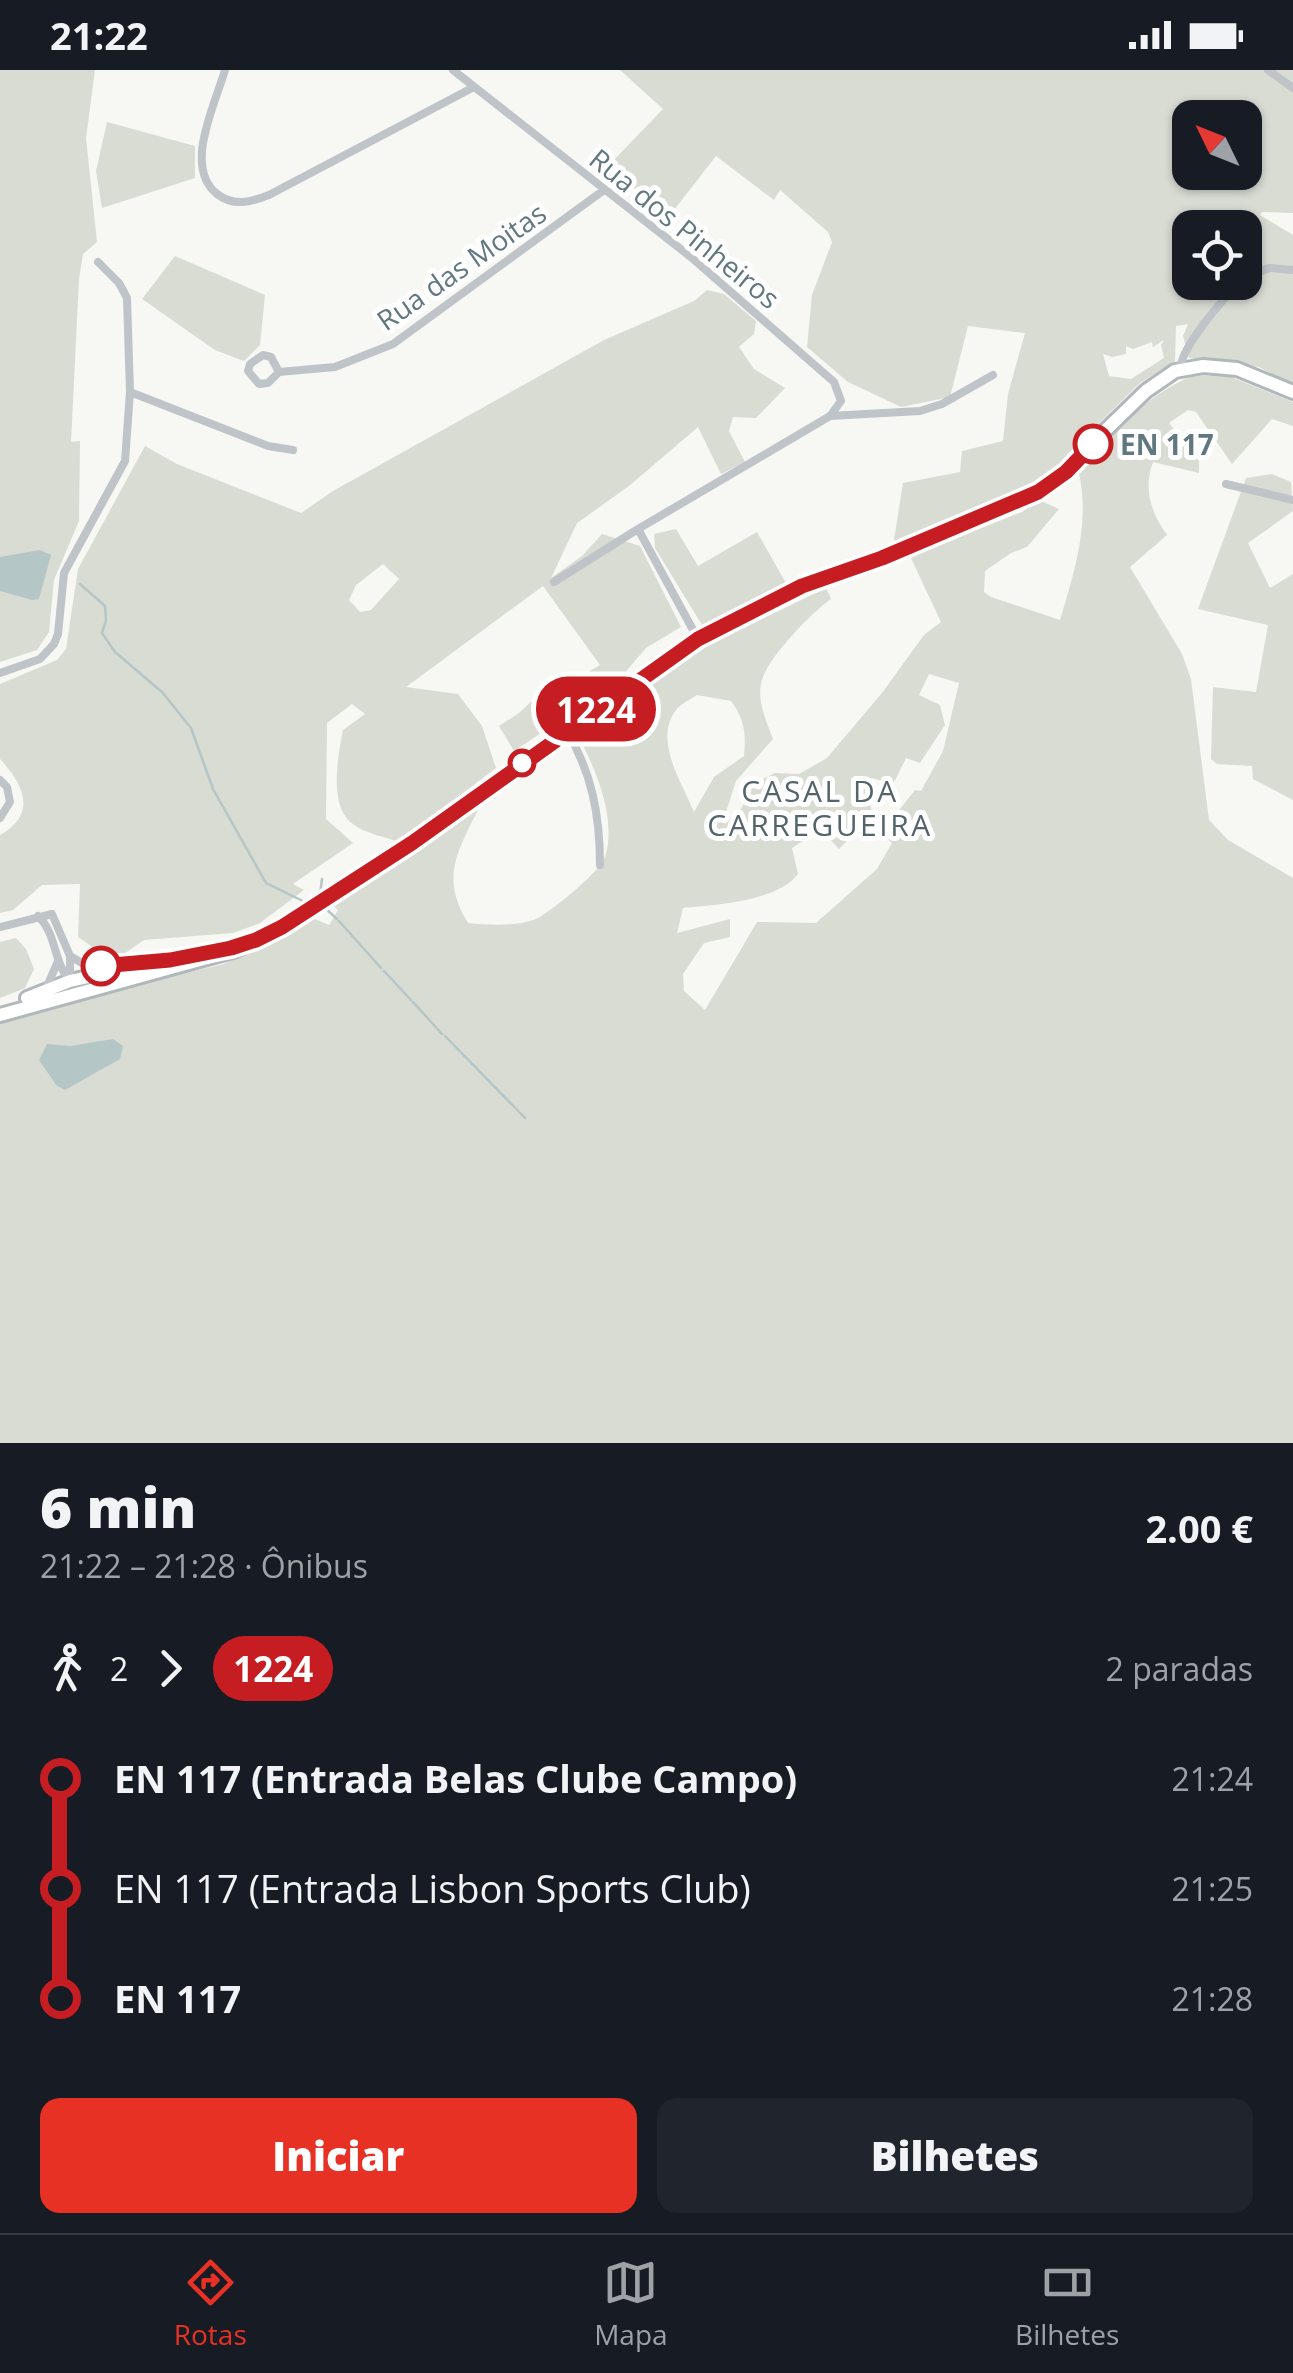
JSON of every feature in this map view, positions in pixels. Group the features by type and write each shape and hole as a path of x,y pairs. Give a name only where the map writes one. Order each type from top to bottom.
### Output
{"main road":[{"path":"4,1012 212,957 256,940 306,913 698,639 802,586 882,558 1043,489 1066,472 1150,387 1181,368 1211,366 1238,370 1293,392"},
{"path":"4,1012 70,981 256,940"},
{"path":"70,981 90,988"},
{"path":"4,1012 60,990 70,981"}],"street":[{"path":"226,70 199,159 212,189 236,202 252,202 269,195 474,87"},
{"name":"Rua dos Pinheiros","path":"452,70 692,258 834,382 840,400 830,416"},
{"path":"1268,70 1293,88"},
{"name":"Rua das Moitas","path":"279,372 335,368 393,344 604,190"},
{"path":"0,672 40,659 54,644 64,573 123,469 130,392 127,298 119,283 98,262"},
{"path":"1262,271 1293,270"},
{"path":"1181,368 1180,360 1188,346 1226,300"},
{"path":"554,582 830,416 920,411 942,404 993,376"},
{"path":"130,392 268,446 293,450"},
{"path":"1226,484 1293,500"},
{"path":"638,529 698,639"},
{"path":"566,730 579,752 598,810 600,865"},
{"path":"0,780 7,787 10,802 0,818"},
{"path":"0,927 52,914 70,956 70,981"},
{"path":"38,916 49,929 58,961 70,981"},
{"path":"70,956 99,967 170,960"},
{"path":"44,991 58,961"}],"shaded area":[{"path":"0,70 95,70 86,138 97,242 83,254 79,279 71,442 80,441 79,521 54,580 49,632 37,650 0,662"},
{"path":"620,70 1293,70 1293,213 1172,210 1172,300 1262,300 1262,216 1293,235 1293,385 1259,367 1189,358 1183,336 1188,324 1176,326 1175,361 1140,383 1047,474 1009,499 893,546 903,483 960,472 962,451 1003,441 1008,394 1025,333 968,326 950,397 901,407 848,382 807,347 812,295 832,242 828,232 780,190 774,200 716,156 667,219 608,166 663,109","holes":["1164,340 1164,358 1131,379 1109,376 1103,354 1126,354 1126,346 1133,349 1152,342 1153,347"]},
{"path":"107,122 195,146 195,178 102,208 96,171"},
{"path":"175,256 265,295 260,345 244,361 215,350 142,299"},
{"path":"707,290 724,294 756,321 754,334 739,347 754,369 785,388 756,418 733,417 729,431 745,462 721,474 698,427 629,486 577,523 551,578 582,556 602,534 640,546 681,627 646,648 616,683 514,751 499,726 551,683 574,680 600,665 543,586 406,687 458,694 482,726 496,768 399,842 358,827 345,816 340,805 337,780 343,730 365,714 352,704 327,723 326,819 353,843 293,884 304,890 260,923 233,933 144,940 124,954 97,950 78,937 80,884 42,885 13,910 0,913 0,835 19,818 23,799 16,779 0,759 0,684 57,660 66,649 78,569 145,446 177,464 301,513 333,491 604,340 694,301","holes":["383,564 399,579 371,610 360,612 349,600 356,585"]},
{"path":"1194,375 1231,377 1293,402 1293,426 1272,419 1232,464 1196,412 1188,410 1169,423 1199,461 1199,473 1153,462 1150,500 1167,535 1130,567 1182,654 1191,679 1209,820 1228,840 1293,878 1293,1443 0,1443 0,1023 70,1000 224,964 308,916 329,925 338,910 330,903 478,810 458,853 453,880 468,923 513,924 538,918 587,879 606,854 606,808 597,776 577,734 686,656 826,588 831,599 793,635 763,677 761,701 773,739 736,781 726,812 731,817 741,809 755,783 775,773 799,774 827,758 924,635 941,622 910,556 1022,512 1039,500 1059,509 1027,547 985,571 984,592 1060,620 1082,526 1078,469 1131,416","holes":["929,674 959,683 943,751 921,791 915,790 881,833 892,843 877,869 816,923 757,922 705,1010 684,991 683,974 704,943 730,937 730,919 677,933 683,908 762,896 789,883 798,874 792,848 821,829 839,849 873,814 865,790 872,778 893,784 906,758 920,763 945,725 940,705 919,695","697,695 731,701 742,721 745,741 744,756 714,777 694,812 672,761 667,735 676,710"]},
{"path":"1272,474 1291,482 1293,511 1248,543 1270,588 1293,574 1293,800 1253,779 1252,766 1217,764 1211,759 1213,687 1256,692 1268,625 1198,609 1246,478"},
{"path":"676,529 698,566 757,532 787,585 712,625 702,625 655,548 654,534"},
{"path":"40,550 51,555 39,599 0,591 0,557"},
{"path":"16,938 26,949 34,969 25,988 0,998 0,942"},
{"path":"113,1039 123,1046 120,1059 65,1090 57,1086 39,1060 47,1044 70,1046"}],"waterway":[{"path":"80,584 105,606 102,633 115,652 162,692 191,728 213,789 266,883 307,903 314,900"},
{"path":"320,895 322,879"},
{"path":"325,908 337,919"},
{"path":"339,921 381,968"},
{"path":"384,971 411,1000"},
{"path":"413,1002 442,1034"},
{"path":"445,1036 525,1118"}],"bus line":[{"name":"1224","path":"101,966 170,960 231,948 282,927 412,843 698,639 802,586 882,558 1038,492 1066,472 1093,444"}],"place":[{"name":"EN 117","path":"1093,444"}],"district":[{"name":"CASAL DA CARREGUEIRA","path":"820,807"}]}
